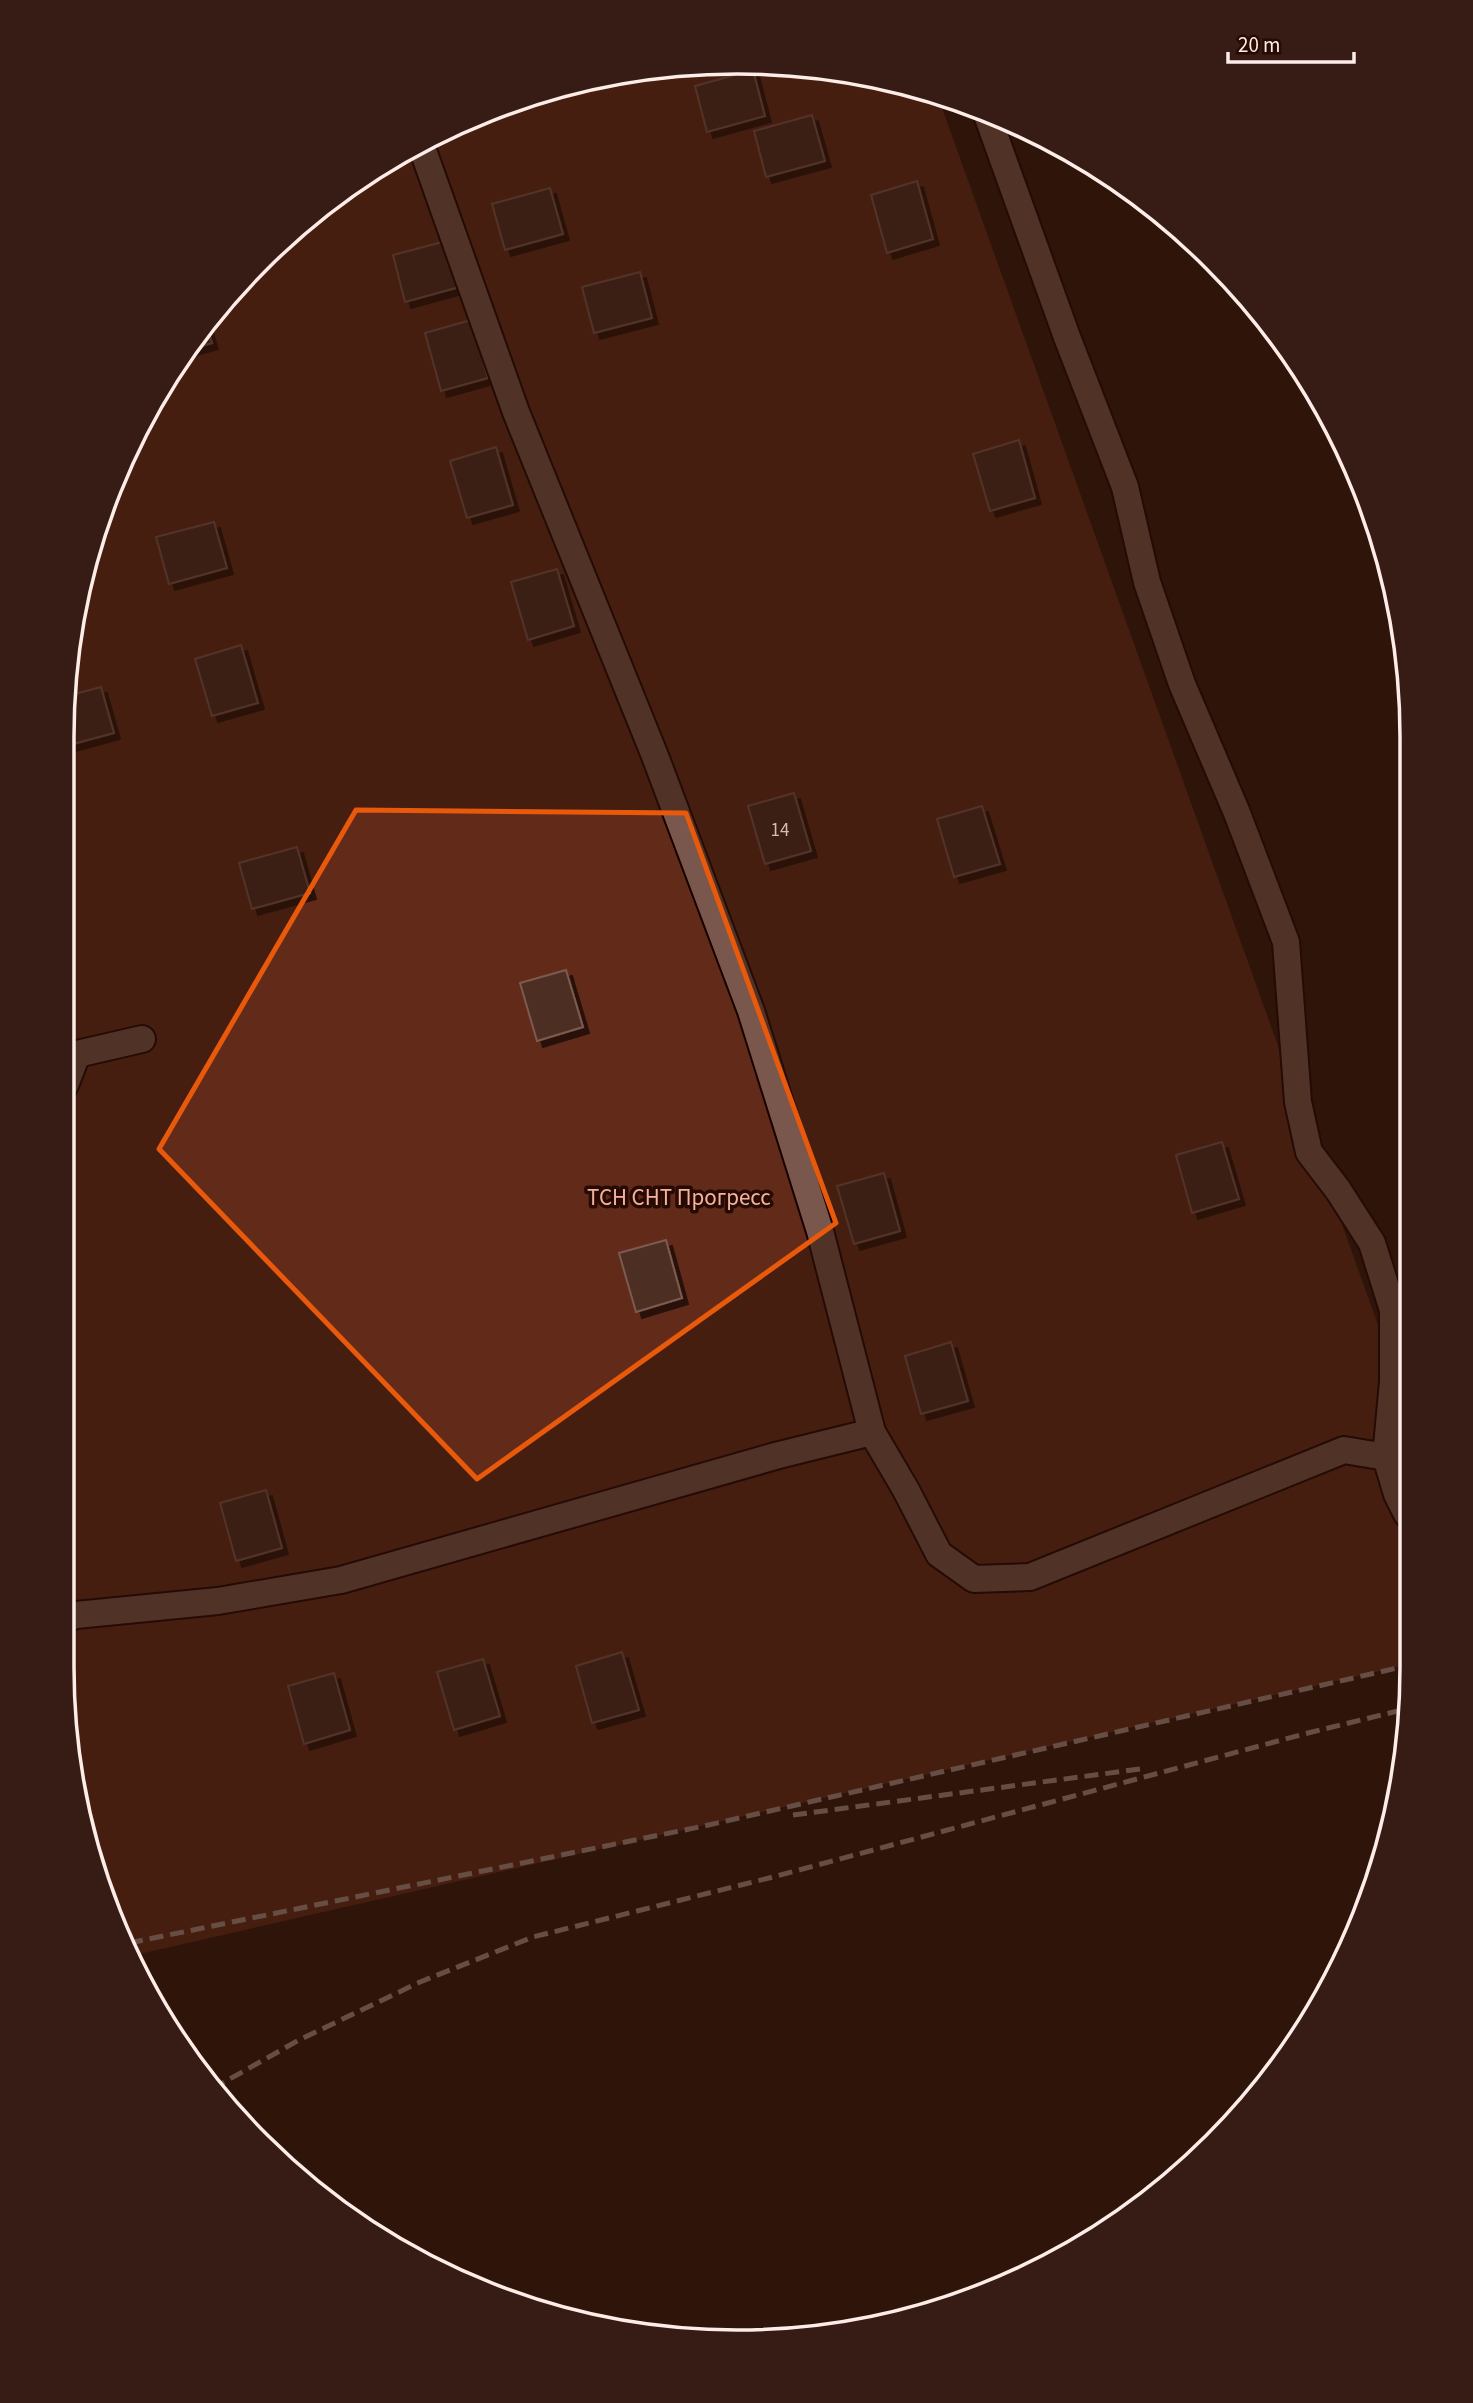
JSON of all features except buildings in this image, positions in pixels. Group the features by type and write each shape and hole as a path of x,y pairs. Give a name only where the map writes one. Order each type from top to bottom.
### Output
{"lane":[{"path":"990,124 1067,337 1125,487 1147,582 1182,684 1237,813 1286,942 1298,1102 1309,1152 1338,1190 1372,1243 1393,1310 1393,1382 1386,1457 1400,1500"},
{"path":"424,152 516,412 654,755 751,1011 820,1231 872,1432 939,1554 974,1579 1030,1577 1344,1450 1386,1457"},
{"path":"74,1062 77,1054 142,1039"},
{"path":"74,1616 218,1601 341,1580 779,1455 872,1432"}],"highlighted area":[{"path":"356,810 686,813 836,1223 477,1479 159,1149"}],"green space":[{"name":"ТСН СНТ Прогресс","path":"736,74 823,79 866,86 941,106 1400,1386 1400,1666 139,1954 109,1880 96,1838 86,1796 75,1710 74,736 79,650 86,607 109,523 124,483 162,405 185,368 238,299 299,238 368,185 405,162 483,124 565,96 650,79"}],"railway":[{"path":"134,1942 704,1826 1400,1667"},
{"path":"222,2084 299,2040 420,1982 533,1937 773,1877 1398,1711"},
{"path":"793,1815 1140,1769"}]}
